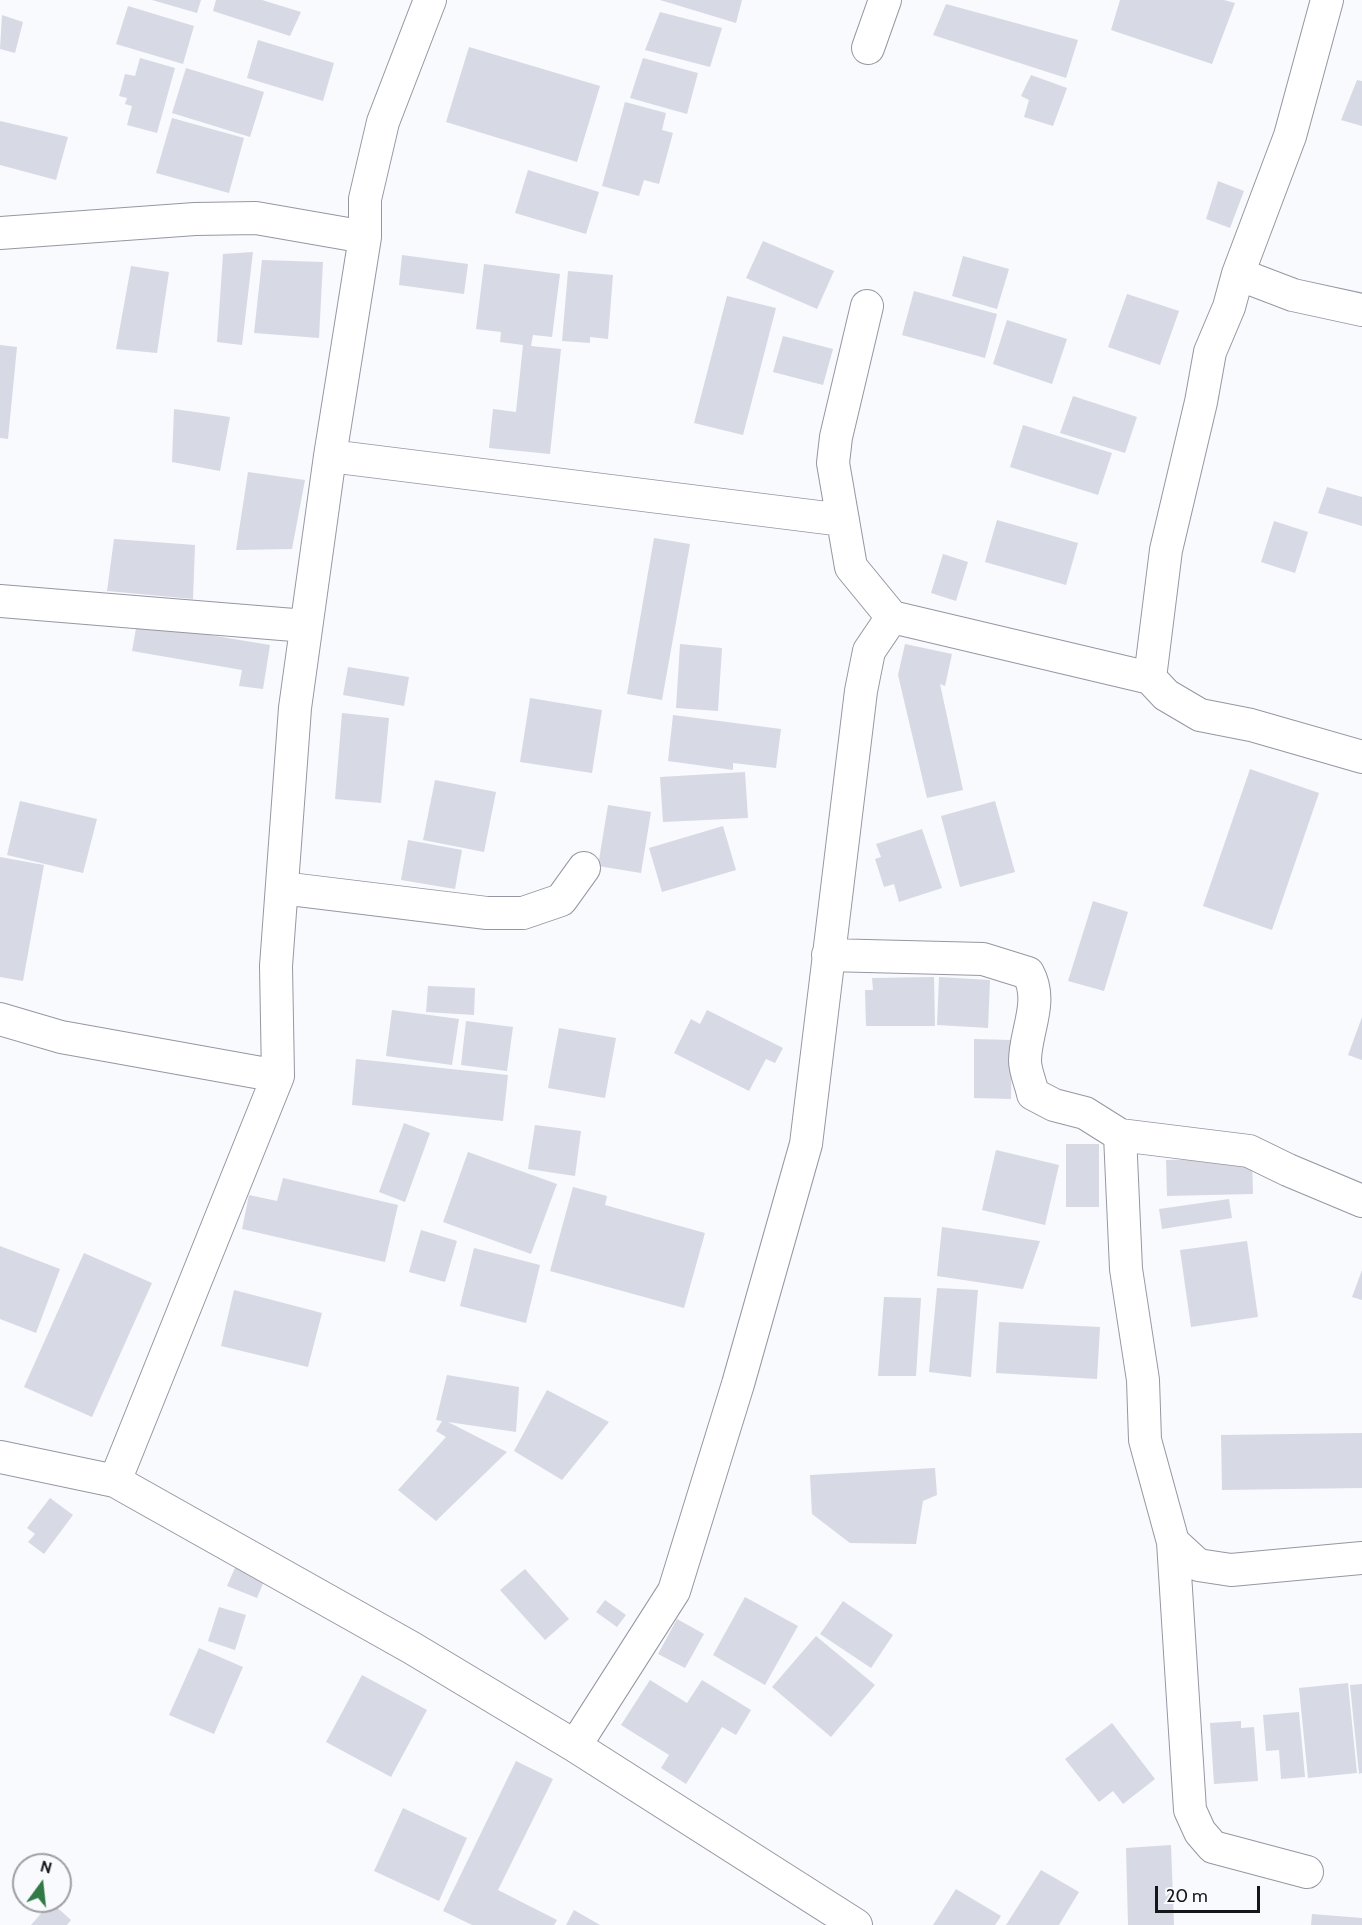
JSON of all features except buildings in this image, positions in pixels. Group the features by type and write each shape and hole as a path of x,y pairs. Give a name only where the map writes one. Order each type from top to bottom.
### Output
{"street":[{"path":"115,1481 278,1076 276,966 295,708 330,456 364,237 365,199 383,122 430,0"},
{"path":"868,48 885,0"},
{"path":"1150,678 1166,550 1201,402 1210,352 1229,307 1238,274 1290,136 1327,0"},
{"path":"0,233 195,219 256,218 364,237"},
{"path":"1238,274 1293,295 1362,310"},
{"path":"867,306 836,436 834,464 851,567 892,617 1150,678 1166,695 1200,715 1251,725 1362,757"},
{"path":"330,456 843,520"},
{"path":"0,601 306,626"},
{"path":"575,1746 674,1591 738,1384 806,1144 861,691 869,651 892,617"},
{"path":"282,888 487,914 523,913 561,900 584,868"},
{"path":"828,956 983,959 1028,973 1034,985 1034,1023 1025,1062 1033,1094 1054,1105 1085,1113 1120,1135 1249,1151 1362,1201"},
{"path":"0,1019 61,1037 278,1076"},
{"path":"1120,1135 1126,1269 1143,1380 1145,1440 1173,1542 1190,1810 1200,1832 1213,1847 1307,1872"},
{"path":"0,1457 115,1481 412,1648 575,1746 856,1925"},
{"path":"1173,1542 1197,1565 1231,1570 1362,1558"}]}
